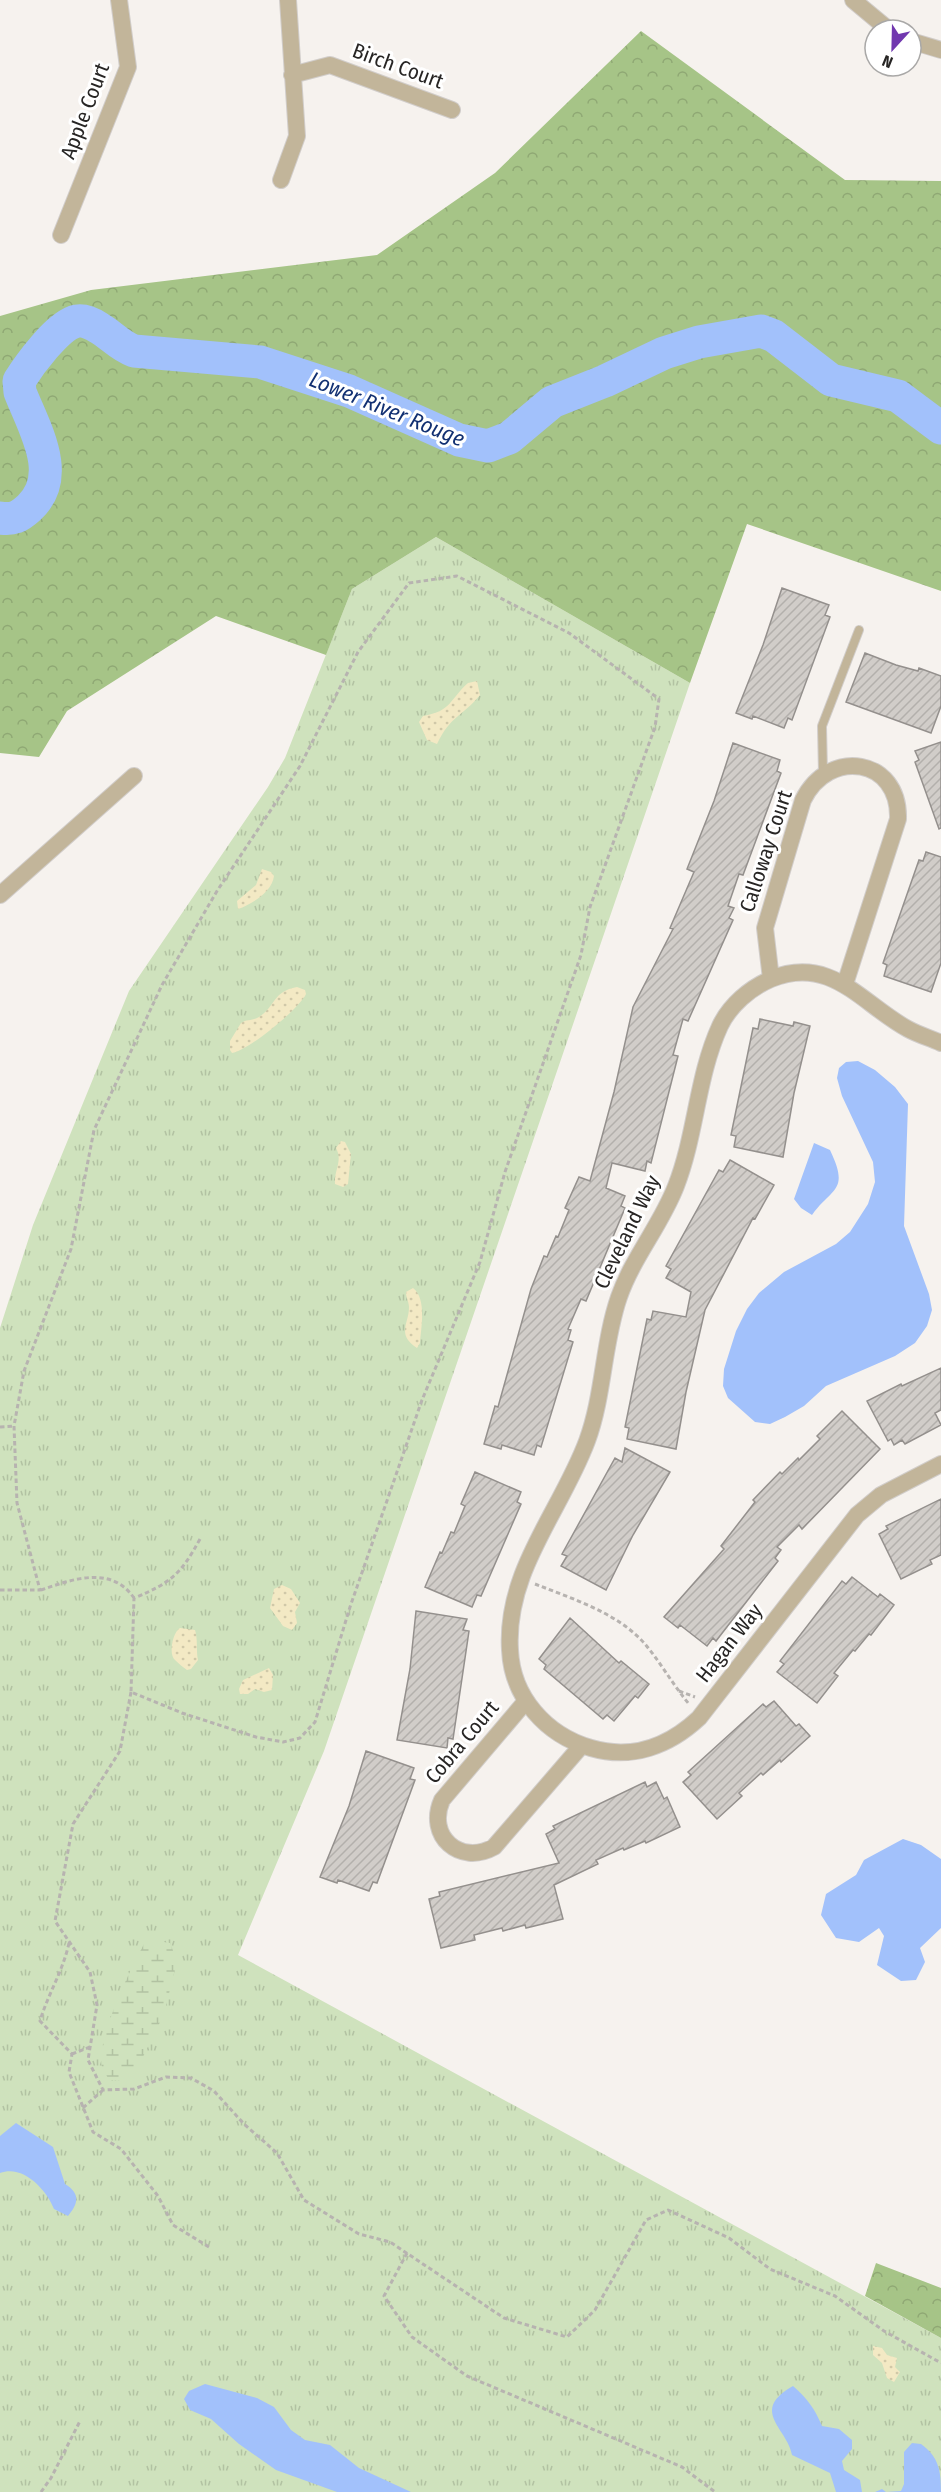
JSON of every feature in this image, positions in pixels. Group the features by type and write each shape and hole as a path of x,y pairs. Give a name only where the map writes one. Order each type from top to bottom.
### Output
{"street":[{"name":"Apple Court","path":"61,235 128,67 119,0"},
{"path":"281,180 297,136 288,0"},
{"path":"853,0 875,18"},
{"path":"923,45 941,50"},
{"name":"Birch Court","path":"292,75 330,65 453,110"},
{"path":"823,774 846,765 866,768 887,782 896,799 898,809 897,829 844,984"},
{"name":"Calloway Court","path":"771,979 764,938 770,906 803,800 813,784 823,774"},
{"path":"0,895 134,776"},
{"name":"Cleveland Way","path":"526,1701 514,1676 510,1652 513,1608 526,1561 586,1442 593,1420 614,1314 626,1280 666,1210 676,1186 713,1042 721,1022 734,1005 751,990 771,979 784,975 814,974 844,984 907,1029 941,1043"},
{"name":"Hagan Way","path":"526,1701 550,1728 582,1745 613,1753 646,1749 668,1741 699,1718 853,1520 881,1495 941,1464"},
{"name":"Cobra Court","path":"526,1701 442,1800 437,1818 439,1828 449,1844 457,1850 475,1853 494,1846 582,1745"}],"lane":[{"path":"823,774 822,726 859,630"}],"path":[{"path":"40,1590 17,1503 14,1426 24,1371 71,1249 94,1130 162,985 217,891 300,766 358,652 409,583 457,576 569,633 659,699 655,727 590,907 581,955 505,1172 480,1262 422,1400 350,1607 315,1722 300,1738 283,1742 256,1737 182,1713 131,1692"},
{"path":"0,1427 14,1426"},
{"path":"134,1598 163,1587 186,1565 200,1539"},
{"path":"0,1590 40,1590 64,1582 96,1578 113,1580 126,1587 134,1598 131,1692 120,1751 74,1824 55,1921 90,1972 97,2005 88,2060 103,2090"},
{"path":"521,1579 588,1606 630,1630 646,1645 699,1718"},
{"path":"677,1690 697,1698"},
{"path":"69,1942 65,1965 47,1999 40,2021 72,2054"},
{"path":"72,2054 90,2047"},
{"path":"72,2054 69,2072 93,2132 121,2149 158,2196 173,2225 209,2247"},
{"path":"83,2108 103,2090 134,2089 166,2077 191,2078 214,2091 244,2124 277,2153 304,2200 358,2234 390,2242 504,2318 567,2337 595,2310 646,2220 668,2210 729,2238 771,2269 835,2296 884,2331 941,2363"},
{"path":"407,2253 384,2296 412,2337 467,2376 682,2467 715,2492"},
{"path":"41,2492 51,2478 80,2421"}],"green space":[{"path":"641,31 845,180 941,181 941,591 747,524 690,683 436,537 352,589 326,655 216,616 67,711 39,757 0,753 0,316 91,290 377,255 495,173"},
{"path":"436,537 690,683 324,1751 238,1955 941,2338 941,2492 0,2492 0,1328 33,1225 129,991 268,787 285,758 352,589"},
{"path":"157,1941 170,1943 177,1961 164,2014 138,2067 124,2081 109,2080 102,2067 101,2056 109,2023 144,1944"},
{"path":"876,2263 941,2288 941,2338 865,2296"}],"sand":[{"path":"477,681 480,695 447,727 437,744 427,740 419,722 423,716 445,708 468,683"},
{"path":"262,869 271,872 274,876 270,887 255,901 238,909 237,901 256,885"},
{"path":"297,987 305,990 306,994 294,1009 261,1037 232,1053 230,1041 241,1023 259,1017 283,992"},
{"path":"341,1141 345,1142 351,1154 348,1184 343,1187 335,1184 339,1157 336,1148"},
{"path":"413,1288 422,1306 420,1343 417,1348 405,1333 409,1307 406,1292"},
{"path":"282,1585 291,1589 300,1603 295,1612 297,1623 292,1630 283,1626 270,1608 274,1589"},
{"path":"180,1628 195,1630 196,1634 198,1660 191,1669 187,1670 175,1660 172,1653 173,1638"},
{"path":"269,1668 273,1675 272,1690 264,1692 255,1689 248,1694 240,1694 239,1689 243,1680"},
{"path":"873,2346 882,2348 887,2355 897,2358 895,2367 900,2372 894,2382 887,2378 882,2363 873,2355"}],"water":[{"path":"858,1061 875,1070 895,1087 908,1104 904,1226 929,1294 932,1310 927,1326 915,1343 895,1356 826,1386 804,1406 785,1417 770,1424 755,1422 728,1398 723,1386 724,1369 736,1331 747,1309 759,1293 784,1272 836,1244 850,1232 868,1204 875,1182 873,1162 842,1096 837,1078 839,1068 846,1062"},
{"path":"814,1143 830,1150 836,1164 838,1182 836,1188 812,1215 801,1208 794,1199"},
{"path":"903,1839 921,1845 941,1859 941,1928 920,1948 925,1962 916,1980 901,1981 877,1965 884,1936 879,1928 859,1942 836,1938 821,1915 826,1894 856,1875 864,1860"},
{"path":"16,2123 53,2147 65,2184 70,2187 76,2198 76,2203 68,2216 54,2209 46,2194 33,2180 17,2172 0,2173 0,2136"},
{"path":"205,2384 257,2398 274,2407 291,2430 305,2440 330,2445 359,2468 411,2492 337,2492 276,2470 239,2444 211,2419 190,2410 184,2399 189,2391"},
{"path":"793,2386 810,2404 822,2426 839,2429 852,2440 852,2449 842,2461 844,2470 860,2480 862,2492 836,2492 830,2473 792,2455 772,2412 780,2395"},
{"path":"912,2443 921,2444 932,2454 938,2465 941,2492 886,2492 901,2491 904,2484 904,2452"}],"building":[{"path":"782,588 829,605 825,615 830,617 792,720 788,718 784,728 753,716 752,719 736,713 763,645"},
{"path":"865,653 896,665 918,671 919,668 941,676 941,706 931,733 846,702"},
{"path":"941,742 941,828 939,829 915,762 919,760 915,751"},
{"path":"733,743 780,760 777,771 781,773 743,875 739,874 728,906 734,908 729,918 733,920 688,1021 683,1019 673,1055 678,1056 651,1163 647,1161 645,1171 612,1163 606,1188 625,1196 621,1206 625,1208 586,1301 581,1299 568,1329 571,1330 568,1340 573,1342 541,1447 537,1445 534,1455 502,1445 501,1449 484,1444 495,1406 498,1407 531,1289 544,1256 547,1257 556,1236 558,1237 569,1210 565,1208 579,1177 590,1181 614,1092 633,1007 673,929 670,928 694,872 687,869 714,801"},
{"path":"926,852 941,857 941,963 931,992 884,976 887,965 883,963 919,860 923,861"},
{"path":"760,1019 793,1026 794,1022 810,1026 794,1093 783,1157 734,1147 736,1136 731,1135 753,1028 758,1029"},
{"path":"730,1160 774,1185 755,1219 753,1218 705,1310 686,1392 676,1449 627,1439 629,1428 625,1427 647,1319 651,1320 653,1311 686,1317 691,1292 666,1278 671,1269 666,1266 719,1170 723,1172"},
{"path":"941,1368 941,1410 935,1413 941,1425 905,1444 902,1440 894,1445 891,1439 888,1441 867,1401"},
{"path":"842,1411 880,1449 802,1529 799,1525 777,1547 781,1550 775,1558 778,1561 716,1641 713,1638 707,1646 680,1625 678,1628 664,1617 724,1549 721,1546 755,1502 753,1500 780,1472 782,1474 798,1458 799,1460 820,1439 817,1436"},
{"path":"625,1448 670,1472 633,1535 606,1590 561,1566 567,1556 562,1554 615,1458 622,1462"},
{"path":"475,1472 521,1492 517,1502 521,1504 481,1596 477,1595 472,1607 425,1587 440,1552 442,1553 451,1532 454,1533 465,1506 461,1504"},
{"path":"941,1499 941,1555 930,1560 932,1564 901,1579 879,1534 888,1529 886,1526"},
{"path":"852,1577 878,1597 880,1594 894,1605 871,1635 869,1634 855,1651 853,1650 834,1673 838,1676 817,1703 777,1672 784,1664 780,1661 842,1581 846,1584"},
{"path":"416,1611 467,1619 463,1630 469,1631 453,1739 448,1738 447,1748 397,1740 410,1669"},
{"path":"570,1618 619,1663 621,1661 649,1684 638,1698 635,1696 614,1721 607,1715 603,1719 544,1669 546,1665 539,1659"},
{"path":"774,1701 796,1726 799,1724 810,1736 781,1762 780,1760 763,1775 761,1773 739,1793 742,1796 717,1819 683,1782 691,1775 688,1772 763,1704 766,1707"},
{"path":"366,1751 414,1768 410,1779 415,1780 377,1883 373,1882 369,1891 338,1880 337,1883 320,1877 349,1806"},
{"path":"645,1782 647,1787 656,1782 664,1799 667,1797 680,1827 646,1843 645,1841 624,1850 623,1848 596,1860 598,1864 554,1885 563,1919 526,1928 525,1925 503,1931 502,1928 474,1935 475,1940 441,1948 429,1899 440,1896 439,1892 559,1863 546,1834 555,1829 553,1826"}],"waterway":[{"name":"Lower River Rouge","path":"0,518 9,519 19,516 29,508 39,495 44,481 43,452 20,392 19,381 53,338 69,324 77,321 94,325 134,351 260,362 349,391 459,440 488,446 509,438 552,402 605,381 664,353 699,342 761,331 774,336 831,380 898,396 941,428"}]}
